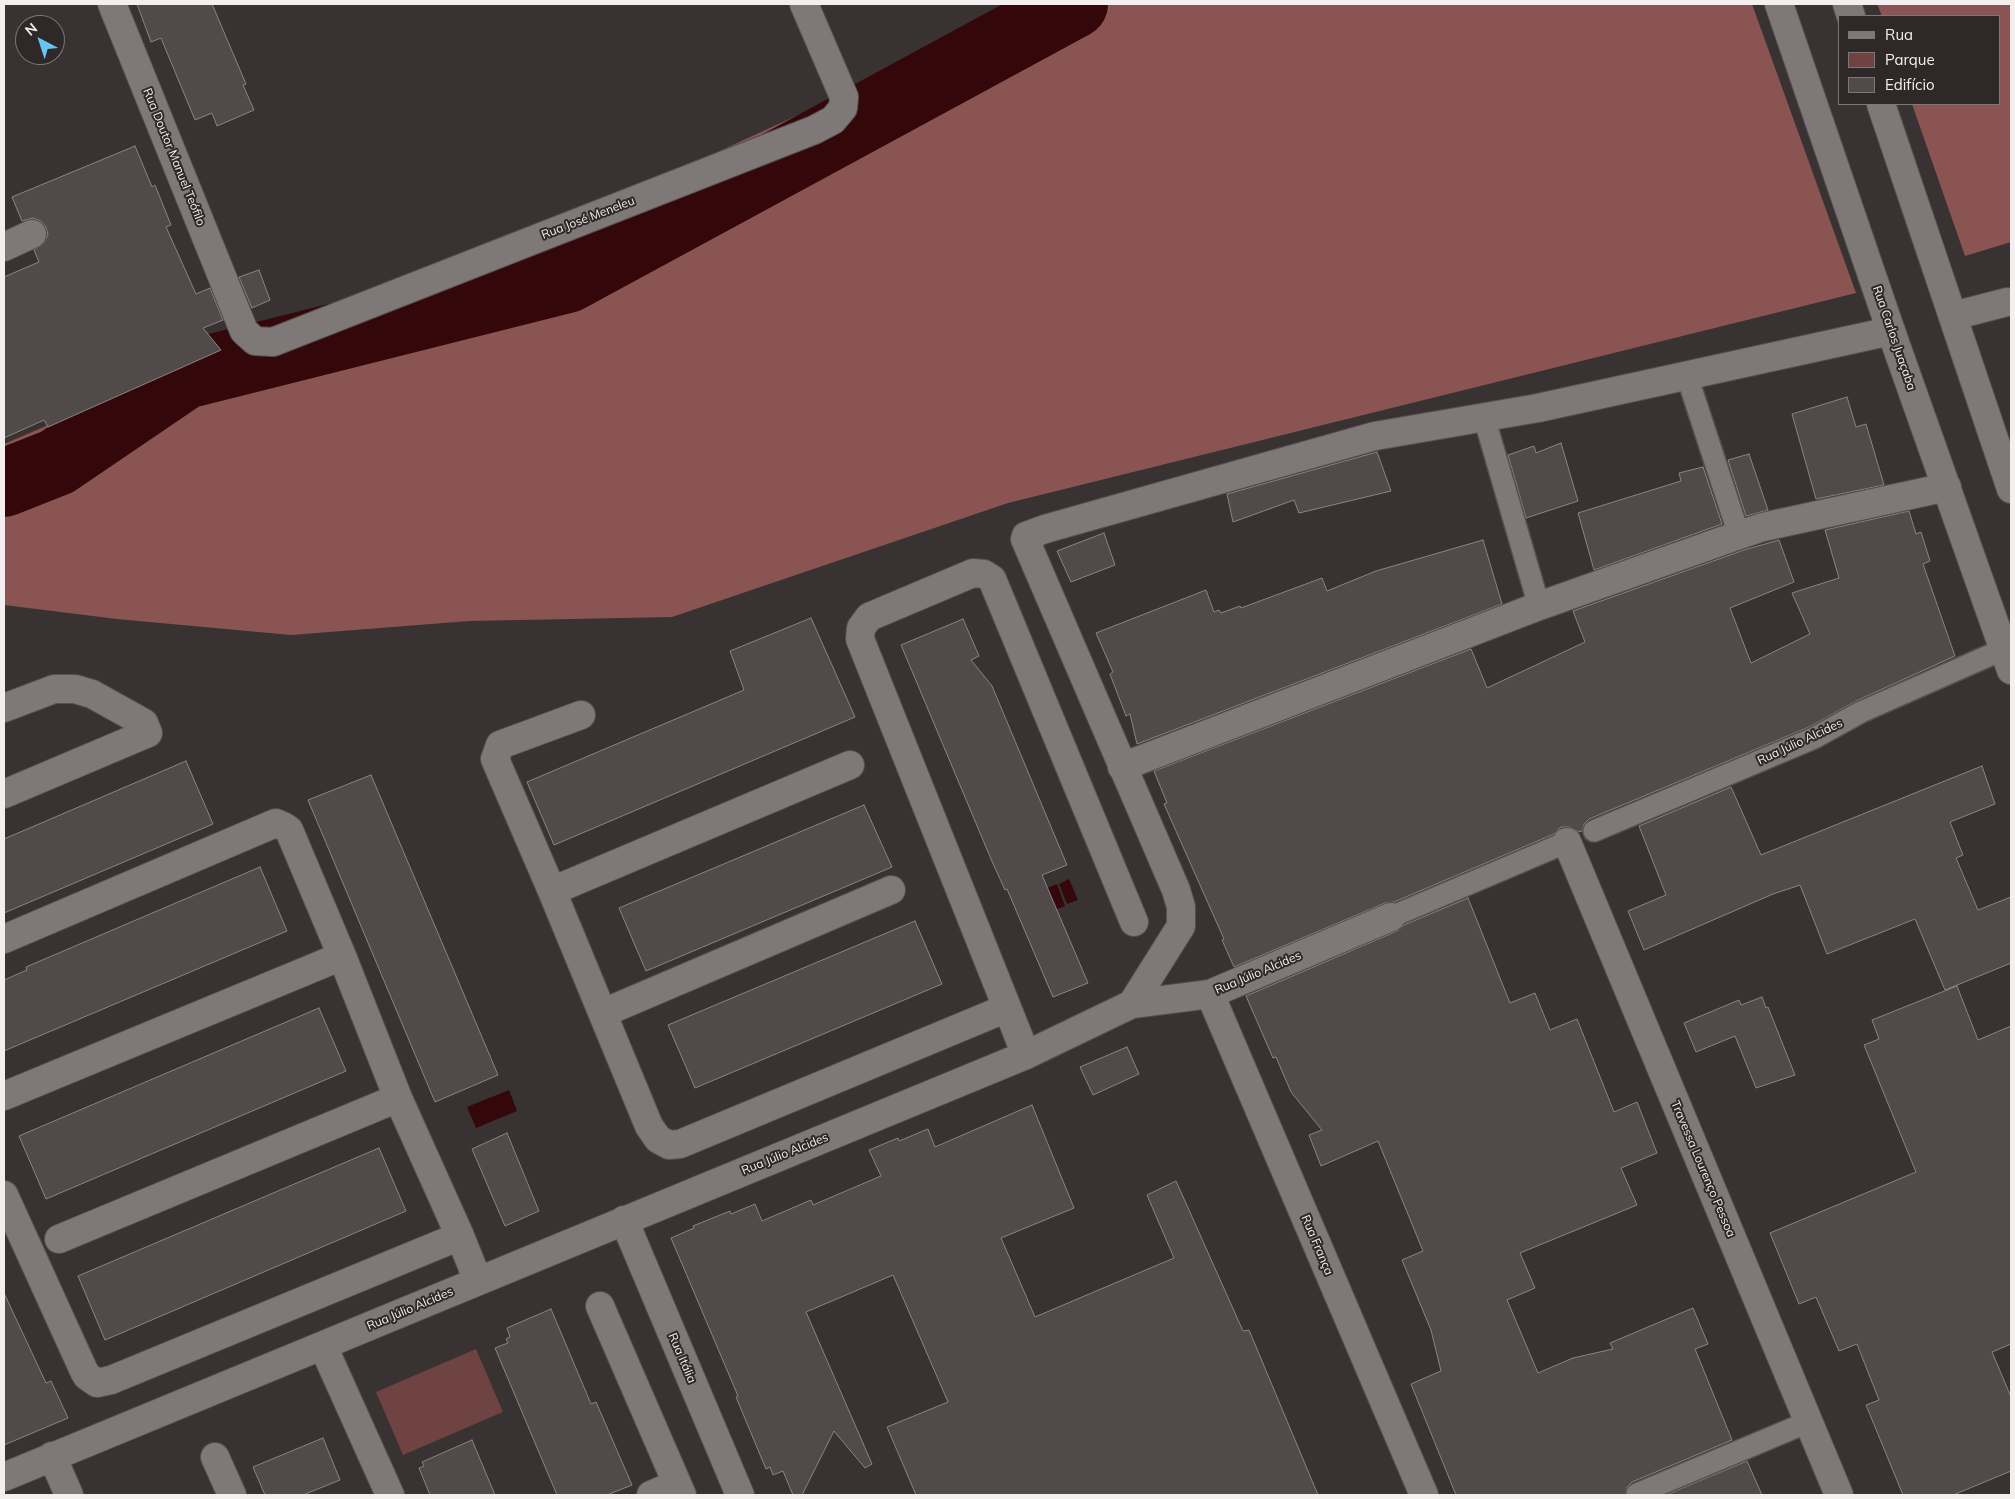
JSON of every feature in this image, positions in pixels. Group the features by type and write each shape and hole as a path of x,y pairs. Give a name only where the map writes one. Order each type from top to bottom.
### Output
{"street":[{"name":"Rua Doutor Manuel Teófilo","path":"112,4 236,311"},
{"name":"Rua José Meneleu","path":"236,311 244,331 255,341 273,342 805,133 833,120 843,108 844,97 804,4"},
{"name":"Rua Carlos Juaçaba","path":"1780,4 1891,331 2008,660"},
{"path":"1881,105 2011,489"},
{"path":"4,247 32,234"},
{"path":"1953,316 2010,306"},
{"path":"1132,1004 1181,926 1182,916 1176,890 1024,539 1026,536 1375,436 1538,408 1891,331"},
{"path":"1122,767 1539,606 1739,535 1763,527 1947,487"},
{"path":"1026,1055 860,639 861,628 869,617 973,574 984,574 992,580 1134,922"},
{"path":"4,708 54,689 75,689 92,694 144,723 148,733 4,794"},
{"path":"580,715 500,745 495,760 552,891 649,1126 658,1139 669,1145 680,1144 1008,1008"},
{"path":"552,891 850,765"},
{"path":"4,939 276,824 289,830 342,956 398,1098 460,1236 478,1281"},
{"name":"Travessa Lourenço Pessoa","path":"1567,842 1839,1495"},
{"path":"603,1013 891,890"},
{"name":"Rua Júlio Alcides","path":"4,1477 1026,1055 1132,1004 1210,994 1391,917"},
{"path":"4,1096 342,956"},
{"name":"Rua França","path":"1210,994 1424,1495"},
{"path":"59,1239 398,1098"},
{"path":"4,1196 84,1371 87,1376 97,1383 111,1380 460,1236"},
{"name":"Rua Itália","path":"624,1220 740,1495"},
{"path":"600,1306 679,1490 651,1495"},
{"path":"323,1346 390,1495"},
{"path":"52,1456 69,1495"},
{"path":"216,1457 232,1495"}],"lane":[{"path":"1687,376 1739,535"},
{"path":"1484,417 1539,606"},
{"name":"Rua Júlio Alcides","path":"1594,831 1814,738 1861,712 2008,660"},
{"name":"Rua Júlio Alcides","path":"1391,917 1567,842"},
{"path":"1637,1494 1808,1422"}],"green space":[{"path":"476,1349 503,1412 403,1455 376,1392"}],"shaded area":[{"path":"1021,4 1752,4 1856,293 1008,503 672,617 469,621 291,635 117,619 4,605 4,444 230,347 641,187 1001,22"},
{"path":"1877,4 2011,4 2011,242 1965,256 1912,105 2000,105 2000,15 1882,15"},
{"path":"1069,879 1078,900 1067,904 1059,884"},
{"path":"1057,884 1065,906 1024,922 1016,901"},
{"path":"509,1090 517,1111 476,1128 467,1107"}],"building":[{"path":"137,4 212,4 246,84 243,85 254,110 217,126 212,113 195,120 161,38 151,42"},
{"path":"135,146 152,187 155,185 171,225 166,227 196,294 210,288 223,320 203,328 221,350 48,427 44,420 4,438 4,277 39,262 34,250 44,243 48,235 46,227 41,221 33,218 22,221 12,197"},
{"path":"259,270 270,300 252,308 239,277"},
{"path":"1847,397 1856,427 1866,424 1884,485 1816,499 1792,414"},
{"path":"1561,443 1578,501 1526,518 1508,455 1534,446 1536,453"},
{"path":"1377,452 1391,491 1299,513 1294,500 1233,522 1227,494"},
{"path":"1749,454 1768,510 1746,516 1728,460"},
{"path":"1703,467 1722,524 1594,570 1578,513 1681,481 1679,473"},
{"path":"1909,511 1916,534 1921,532 1930,561 1923,564 1955,656 1856,701 1809,727 1589,819 1584,824 1582,831 1579,832 1569,827 1561,827 1554,834 1234,967 1222,940 1224,939 1164,804 1167,803 1154,771 1471,649 1487,688 1585,642 1573,611 1744,550 1779,540 1794,582 1730,608 1751,663 1810,634 1792,593 1839,578 1825,530"},
{"path":"1104,533 1115,565 1071,582 1057,551"},
{"path":"1483,540 1502,604 1137,744 1130,714 1126,716 1110,674 1113,672 1096,633 1206,590 1214,612 1219,610 1221,613 1240,606 1241,608 1322,578 1327,591 1376,571"},
{"path":"811,618 855,717 554,845 527,782 744,690 730,651"},
{"path":"963,619 979,656 971,660 992,686 1067,865 1042,875 1088,983 1053,997 1007,889 1005,890 991,859 901,645"},
{"path":"186,761 213,824 4,913 4,839"},
{"path":"1982,766 1995,804 1950,822 1963,855 1956,858 1978,910 2011,897 2011,963 1945,990 1915,919 1827,954 1800,885 1773,894 1644,950 1628,911 1666,895 1639,826 1731,787 1761,855"},
{"path":"371,775 498,1075 435,1102 308,800"},
{"path":"864,805 892,867 646,971 619,908"},
{"path":"260,867 287,931 4,1051 4,980 27,970 26,967"},
{"path":"1468,898 1510,1003 1535,993 1550,1030 1577,1019 1614,1112 1637,1102 1657,1153 1621,1168 1637,1205 1520,1253 1535,1288 1507,1300 1538,1373 1573,1358 1613,1349 1610,1343 1693,1308 1708,1344 1695,1349 1732,1440 1632,1482 1627,1487 1625,1495 1456,1495 1411,1384 1441,1371 1431,1330 1402,1260 1423,1251 1378,1141 1321,1166 1309,1135 1322,1130 1291,1092 1276,1057 1273,1058 1246,996 1397,931 1404,925"},
{"path":"915,921 942,984 695,1088 668,1025"},
{"path":"1957,986 1978,1040 2011,1026 2011,1344 1992,1352 2011,1397 2011,1471 1953,1495 1903,1495 1866,1405 1879,1400 1857,1344 1839,1351 1816,1297 1799,1304 1770,1233 1916,1172 1864,1045 1879,1039 1872,1020"},
{"path":"1762,997 1766,1008 1768,1007 1795,1075 1756,1088 1735,1036 1696,1052 1684,1023 1739,1000 1741,1005"},
{"path":"319,1008 346,1071 46,1199 19,1136"},
{"path":"1127,1047 1139,1074 1093,1095 1080,1067"},
{"path":"1032,1105 1074,1208 1001,1238 1035,1317 1174,1258 1147,1195 1176,1181 1243,1331 1249,1330 1318,1495 916,1495 887,1427 948,1402 893,1275 806,1312 872,1464 865,1468 834,1431 802,1495 793,1495 783,1471 773,1475 770,1467 766,1469 736,1397 738,1396 671,1238 694,1228 693,1226 730,1211 731,1214 755,1204 762,1221 811,1200 813,1205 881,1176 869,1150 898,1138 899,1141 928,1129 935,1147"},
{"path":"507,1133 539,1211 505,1226 472,1149"},
{"path":"379,1148 406,1211 105,1340 78,1276"},
{"path":"4,1293 46,1383 51,1381 68,1418 4,1445"},
{"path":"551,1309 591,1404 596,1402 632,1485 607,1495 557,1495 495,1348 508,1343 506,1339 510,1337 507,1328"},
{"path":"323,1438 340,1480 303,1495 265,1495 253,1467"},
{"path":"472,1440 495,1495 430,1495 419,1468 424,1466 422,1462"},
{"path":"1747,1461 1762,1495 1666,1495"}],"waterway":[{"path":"4,483 57,462 185,375 567,279 1074,4"}]}
